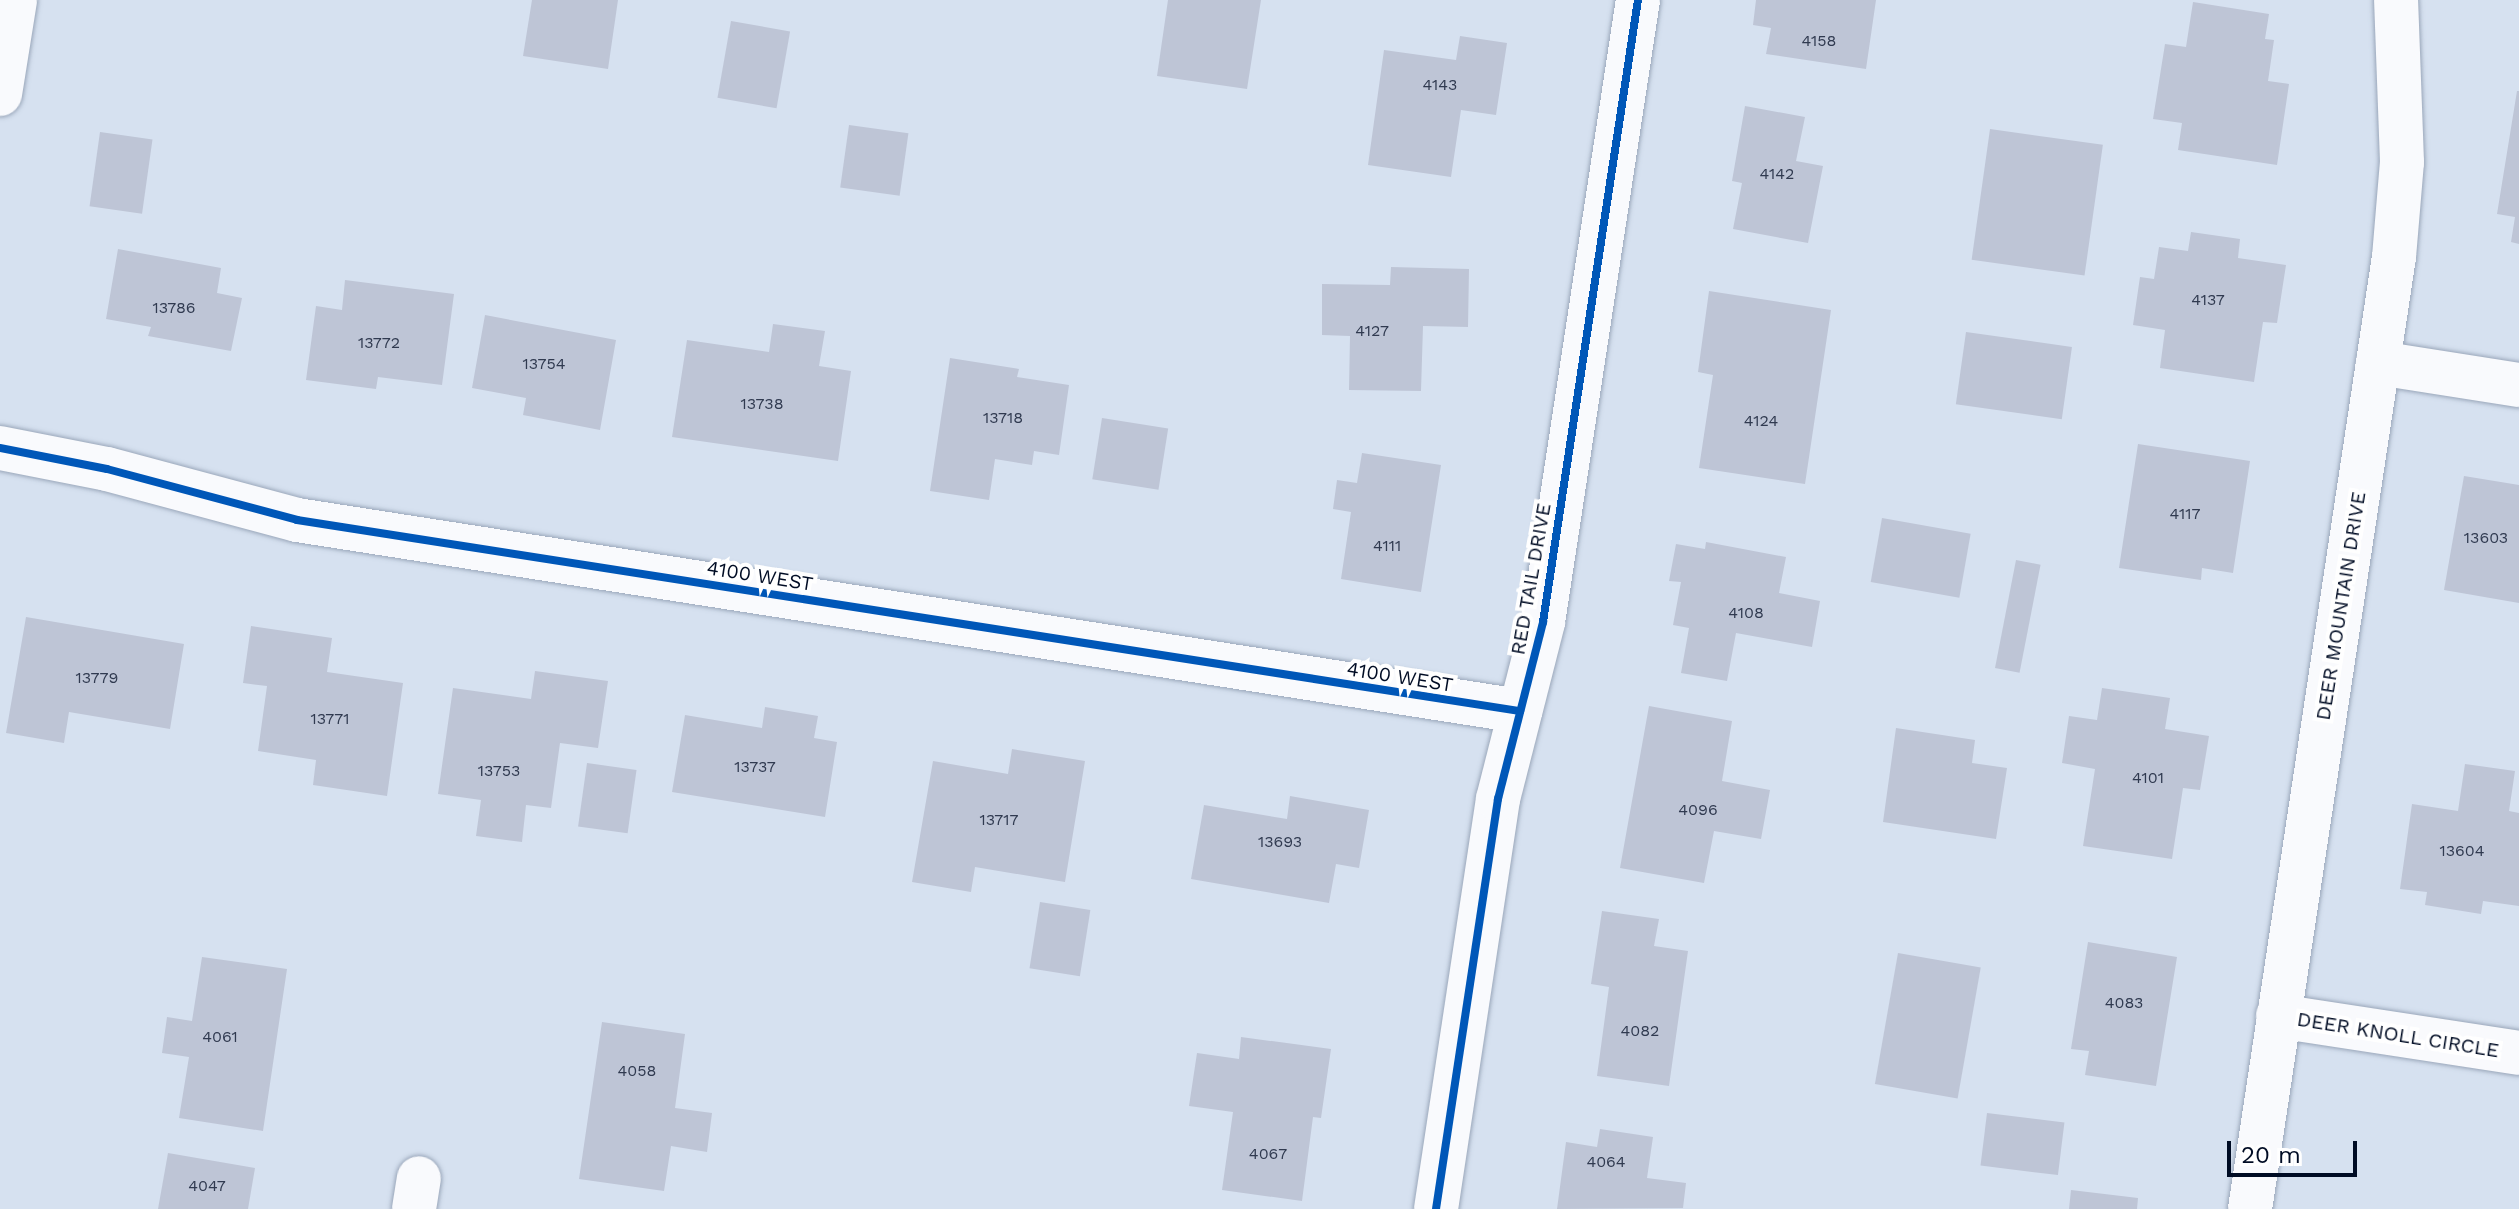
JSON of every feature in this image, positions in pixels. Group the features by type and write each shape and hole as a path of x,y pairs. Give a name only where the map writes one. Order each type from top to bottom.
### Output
{"street":[{"path":"0,94 15,0"},
{"name":"RED TAIL DRIVE","path":"1436,1209 1498,799 1543,622 1638,0"},
{"name":"DEER MOUNTAIN DRIVE","path":"2250,1209 2378,363 2402,162 2396,0"},
{"path":"2378,363 2519,385"},
{"name":"4100 WEST","path":"0,448 107,469 297,520 1520,711"},
{"name":"DEER KNOLL CIRCLE","path":"2278,1016 2519,1053"}],"building":[{"path":"532,0 618,0 608,69 523,56"},
{"path":"1168,0 1261,0 1247,89 1157,76"},
{"path":"1756,0 1876,0 1866,69 1766,54 1771,28 1753,25"},
{"path":"2193,2 2269,14 2265,39 2274,40 2268,81 2289,84 2277,165 2178,150 2182,123 2153,119 2165,44 2186,47"},
{"path":"731,21 790,31 777,108 717,98"},
{"path":"1460,36 1507,43 1496,115 1461,110 1451,177 1368,165 1384,50 1456,60"},
{"path":"2517,91 2519,244 2511,242 2515,217 2497,214"},
{"path":"1745,106 1805,117 1796,161 1823,166 1808,243 1733,229 1742,183 1732,181"},
{"path":"849,125 908,133 900,196 840,187"},
{"path":"1990,129 2103,145 2085,276 1972,260"},
{"path":"100,132 152,139 142,214 90,206"},
{"path":"2191,232 2240,239 2238,258 2286,265 2277,323 2263,322 2254,382 2160,368 2165,330 2133,325 2140,277 2154,279 2159,247 2188,251"},
{"path":"118,249 221,268 217,293 242,298 231,351 148,336 151,327 106,319"},
{"path":"1391,267 1469,269 1468,327 1423,326 1421,391 1349,390 1350,336 1322,335 1322,284 1390,285"},
{"path":"345,280 454,294 442,385 378,377 376,389 306,380 316,306 342,310"},
{"path":"1709,291 1831,310 1805,484 1699,468 1713,375 1698,372"},
{"path":"485,315 616,340 600,430 523,415 526,398 472,388"},
{"path":"773,324 825,331 819,366 851,371 838,461 672,437 687,340 769,352"},
{"path":"1966,332 2072,347 2062,419 1956,404"},
{"path":"950,358 1019,369 1017,377 1069,385 1059,455 1034,451 1032,465 995,459 989,500 930,491"},
{"path":"1102,418 1168,428 1158,490 1092,479"},
{"path":"2138,444 2250,461 2233,573 2202,568 2201,580 2119,568"},
{"path":"1362,453 1441,465 1421,592 1341,579 1351,512 1333,509 1337,480 1357,483"},
{"path":"2464,476 2519,485 2519,603 2444,590"},
{"path":"1882,518 1971,534 1959,598 1871,582"},
{"path":"1706,542 1786,557 1779,593 1820,601 1812,647 1736,633 1727,681 1681,673 1689,628 1673,625 1681,582 1669,581 1676,544 1705,549"},
{"path":"2016,560 2041,565 2020,673 1995,668"},
{"path":"26,617 184,644 170,729 69,712 64,743 6,733"},
{"path":"251,626 332,638 327,672 403,683 387,796 313,785 316,760 258,751 267,686 243,683"},
{"path":"535,671 608,681 598,748 560,743 551,808 526,805 522,842 476,836 481,800 438,794 453,688 531,699"},
{"path":"2102,688 2170,698 2165,729 2209,736 2200,790 2183,788 2172,859 2083,846 2095,769 2062,763 2069,716 2097,720"},
{"path":"1649,706 1732,721 1722,781 1770,790 1761,839 1714,831 1704,883 1620,868"},
{"path":"765,707 818,716 814,738 837,742 825,817 672,792 685,715 762,728"},
{"path":"1896,728 1975,740 1972,763 2007,768 1996,839 1883,822"},
{"path":"1012,749 1085,761 1065,882 975,867 971,892 912,882 933,761 1008,774"},
{"path":"587,763 637,770 628,833 578,826"},
{"path":"2465,764 2515,771 2509,811 2519,813 2519,906 2483,901 2481,914 2425,905 2427,892 2400,889 2412,804 2458,811"},
{"path":"1290,796 1369,810 1359,868 1336,864 1329,903 1191,879 1204,805 1287,819"},
{"path":"1040,902 1090,910 1080,976 1030,968"},
{"path":"1602,911 1659,919 1654,946 1688,951 1669,1086 1597,1076 1609,987 1591,984"},
{"path":"2088,942 2177,957 2156,1086 2085,1075 2089,1051 2071,1049"},
{"path":"1898,953 1981,968 1958,1099 1875,1084"},
{"path":"202,957 287,969 263,1131 179,1118 189,1057 162,1053 167,1017 192,1021"},
{"path":"602,1022 685,1034 675,1108 712,1113 707,1152 671,1146 664,1191 579,1179"},
{"path":"1241,1037 1331,1049 1321,1118 1313,1117 1302,1201 1222,1190 1233,1112 1189,1106 1197,1053 1239,1059"},
{"path":"1987,1113 2064,1123 2058,1175 1981,1166"},
{"path":"1600,1129 1653,1137 1647,1178 1686,1183 1683,1208 1557,1209 1566,1142 1597,1147"},
{"path":"168,1153 255,1168 248,1209 158,1209"},
{"path":"2071,1190 2138,1198 2137,1209 2069,1209"}],"cycle path":[{"path":"1436,1209 1498,799 1543,622 1638,0"},
{"path":"0,448 107,469 297,520 1520,711"}]}
